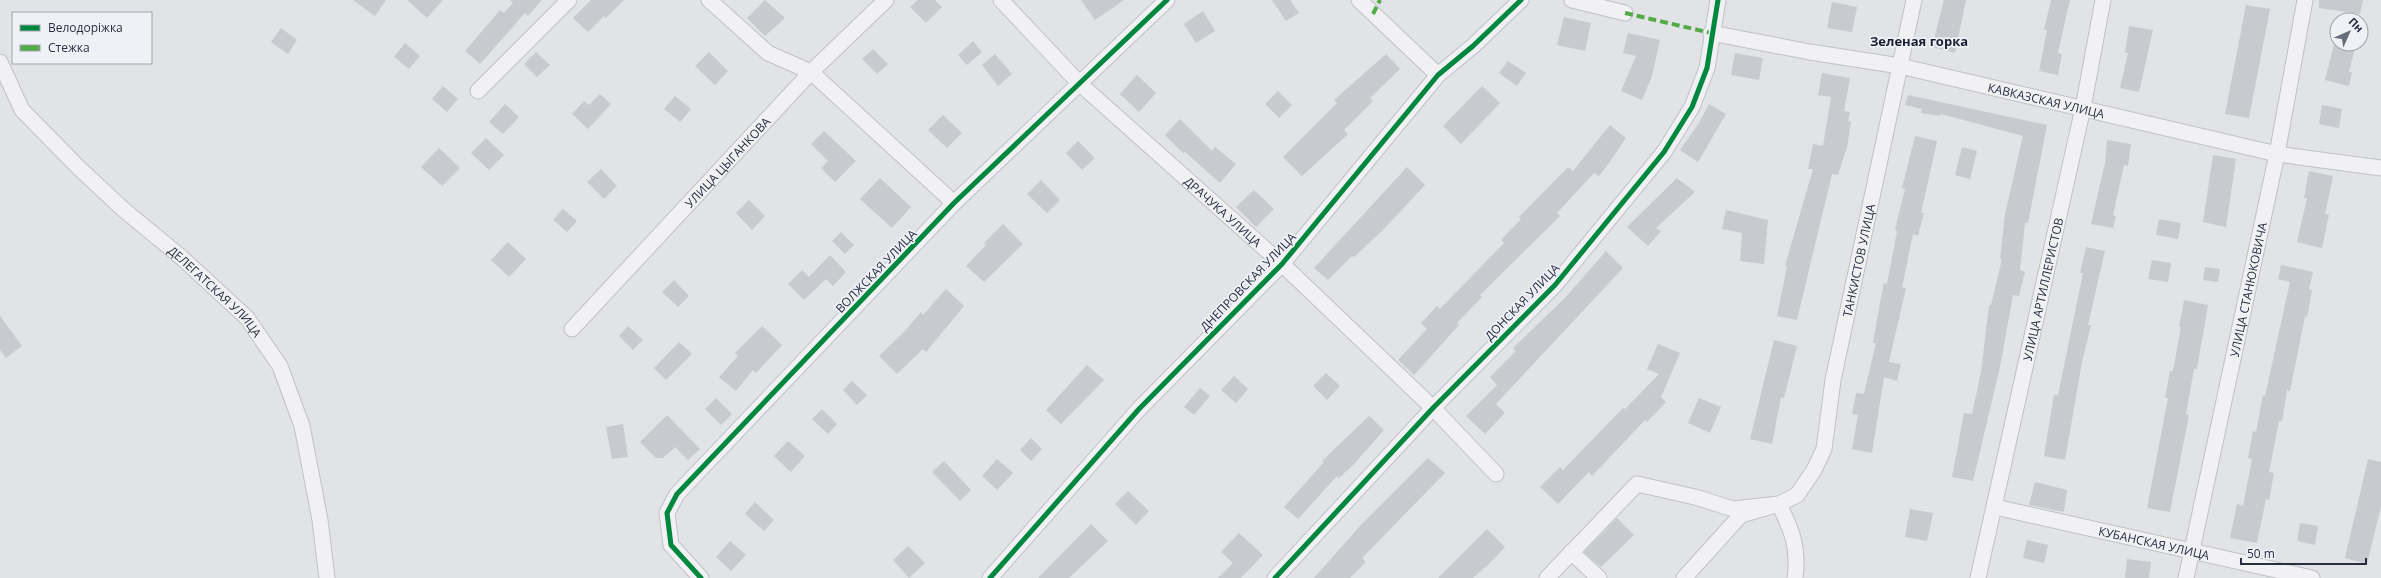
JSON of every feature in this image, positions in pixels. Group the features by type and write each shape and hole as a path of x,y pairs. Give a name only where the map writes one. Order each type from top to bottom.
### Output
{"street":[{"path":"478,91 568,0"},
{"path":"709,0 768,53 811,72 954,203"},
{"name":"УЛИЦА ЦЫГАНКОВА","path":"572,329 811,72 886,0"},
{"name":"ДРАЧУКА УЛИЦА","path":"1001,0 1079,83 1282,264 1433,408 1496,474"},
{"name":"ВОЛЖСКАЯ УЛИЦА","path":"701,578 671,546 667,513 677,494 954,203 1167,0"},
{"path":"1359,0 1438,75"},
{"name":"ДНЕПРОВСКАЯ УЛИЦА","path":"990,578 1139,409 1282,264 1438,75 1473,46 1521,0"},
{"path":"1572,0 1625,13"},
{"name":"ДОНСКАЯ УЛИЦА","path":"1275,578 1433,408 1555,285 1664,152 1692,107 1707,68 1711,33 1718,0"},
{"name":"ТАНКИСТОВ УЛИЦА","path":"1684,578 1741,515 1779,504 1797,495 1814,470 1824,449 1834,380 1914,0"},
{"name":"УЛИЦА АРТИЛЛЕРИСТОВ","path":"1978,578 2084,108 2103,0"},
{"name":"УЛИЦА СТАНЮКОВИЧА","path":"2186,578 2277,154 2305,0"},
{"name":"КАВКАЗСКАЯ УЛИЦА","path":"1711,33 1810,52 1900,66 2277,154 2381,168"},
{"name":"ДЕЛЕГАТСКАЯ УЛИЦА","path":"0,62 22,110 79,168 124,210 181,257 247,318 280,366 302,426 320,520 327,578"},
{"path":"1547,578 1637,484 1695,497 1733,509 1779,504 1793,534 1796,566 1795,578"},
{"name":"КУБАНСКАЯ УЛИЦА","path":"1995,507 2312,578"},
{"path":"1571,552 1599,578"}],"building":[{"path":"353,0 386,0 375,16"},
{"path":"407,0 443,0 427,18"},
{"path":"510,0 542,0 528,16 525,13 480,64 465,51 500,10 504,13 513,3"},
{"path":"591,0 624,0 606,18 604,16 588,32 573,18"},
{"path":"765,0 785,18 765,36 747,18"},
{"path":"918,0 935,0 942,7 926,23 910,7"},
{"path":"1081,0 1124,0 1095,20"},
{"path":"1272,0 1290,0 1299,13 1286,21"},
{"path":"1944,0 1966,0 1955,53 1932,47"},
{"path":"2051,0 2070,0 2058,53 2062,54 2058,75 2039,71 2047,30 2044,30"},
{"path":"2319,0 2363,0 2360,12 2346,12 2319,8"},
{"path":"1832,2 1857,7 1852,32 1827,28"},
{"path":"2246,5 2270,9 2249,118 2225,114"},
{"path":"1203,11 1215,31 1196,43 1184,24"},
{"path":"1564,17 1591,23 1585,51 1557,45"},
{"path":"2129,26 2153,30 2139,92 2120,88 2128,53 2125,53"},
{"path":"281,28 297,40 288,54 271,42"},
{"path":"1628,33 1660,40 1652,76 1642,100 1621,91 1636,56 1623,53"},
{"path":"973,41 982,52 967,65 958,55"},
{"path":"405,43 420,56 409,69 394,57"},
{"path":"873,49 888,64 877,74 862,59"},
{"path":"536,52 550,65 537,77 524,64"},
{"path":"709,52 728,71 715,85 695,66"},
{"path":"2332,52 2354,52 2349,72 2352,72 2349,86 2325,80"},
{"path":"1735,53 1763,58 1759,80 1731,75"},
{"path":"995,54 1012,74 998,86 982,65"},
{"path":"1386,54 1400,69 1370,98 1373,101 1344,130 1348,134 1302,176 1283,157 1337,103 1334,100"},
{"path":"1508,61 1526,73 1517,86 1499,73"},
{"path":"1822,73 1850,78 1844,111 1850,112 1848,121 1851,122 1847,147 1838,175 1832,174 1797,320 1777,316 1787,266 1785,266 1813,169 1808,169 1813,144 1823,146 1831,97 1818,95"},
{"path":"1137,75 1156,93 1139,112 1120,94"},
{"path":"443,86 458,99 447,112 432,99"},
{"path":"1482,86 1500,103 1461,144 1443,126"},
{"path":"1278,91 1292,105 1279,118 1265,104"},
{"path":"600,94 611,104 588,129 572,114 584,101 589,105"},
{"path":"1908,95 2047,125 2028,223 2025,223 2020,270 2025,272 2019,296 2013,295 2000,367 1973,481 1952,477 1964,413 1972,414 1981,372 1989,305 1991,305 2002,259 2000,259 2005,214 2023,136 1941,114 1940,116 1921,113 1922,109 1905,105"},
{"path":"675,96 691,109 680,122 664,109"},
{"path":"505,104 519,117 503,134 489,122"},
{"path":"1709,104 1726,114 1698,162 1680,150 1699,123"},
{"path":"2322,105 2342,109 2339,128 2319,124"},
{"path":"943,115 962,133 947,148 928,130"},
{"path":"1180,119 1212,151 1215,147 1236,164 1220,183 1185,152 1183,153 1165,135"},
{"path":"1610,125 1626,138 1599,176 1594,173 1557,213 1560,216 1480,295 1482,297 1457,323 1459,325 1414,375 1398,360 1427,329 1421,323 1437,306 1440,309 1504,243 1501,240 1521,219 1519,217 1568,167 1573,171"},
{"path":"824,131 856,161 835,182 821,168 828,161 811,144"},
{"path":"1915,136 1937,141 1921,213 1924,213 1918,236 1913,234 1902,287 1906,288 1889,362 1901,364 1897,381 1884,377 1872,453 1852,449 1858,415 1852,414 1856,393 1864,394 1876,343 1873,343 1880,303 1884,283 1887,284 1897,231 1895,230 1905,189 1902,188"},
{"path":"486,138 504,155 489,170 471,153"},
{"path":"2107,140 2131,144 2128,166 2124,165 2113,215 2116,216 2113,228 2091,224 2105,163"},
{"path":"1078,141 1095,158 1082,170 1066,153"},
{"path":"1962,147 1977,151 1970,179 1955,175"},
{"path":"439,148 460,168 442,186 421,167"},
{"path":"2213,155 2236,159 2226,227 2203,222"},
{"path":"1407,167 1425,185 1382,231 1354,257 1352,256 1328,280 1314,268"},
{"path":"601,169 617,186 604,199 587,182"},
{"path":"2309,171 2333,176 2325,214 2329,215 2322,248 2297,242 2307,198 2304,198"},
{"path":"880,178 911,207 892,228 860,199"},
{"path":"1677,178 1695,192 1656,228 1661,231 1648,246 1627,227"},
{"path":"1041,180 1060,200 1047,213 1027,194"},
{"path":"1254,190 1274,209 1256,227 1236,207"},
{"path":"749,200 765,216 752,230 736,213"},
{"path":"563,209 577,221 567,232 553,220"},
{"path":"1726,210 1768,220 1764,264 1740,261 1742,233 1722,229"},
{"path":"2159,219 2181,223 2178,239 2156,235"},
{"path":"1003,224 1023,244 984,282 966,266 986,245 984,243"},
{"path":"841,232 854,245 845,254 832,241"},
{"path":"508,242 526,259 509,277 491,260"},
{"path":"2086,247 2105,251 2088,325 2091,325 2082,362 2065,460 2044,456 2054,395 2058,395 2083,273 2080,273"},
{"path":"1606,251 1623,268 1496,404 1505,413 1485,434 1466,416 1497,385 1490,377 1516,351 1513,348 1565,298"},
{"path":"830,255 846,272 833,286 826,279 804,300 788,284 802,270 809,277"},
{"path":"2152,260 2171,263 2168,282 2148,279"},
{"path":"2281,265 2313,272 2309,289 2312,290 2307,317 2305,316 2290,391 2287,390 2282,421 2279,421 2269,472 2274,473 2269,500 2266,499 2257,543 2230,538 2237,504 2243,506 2252,459 2248,458 2253,431 2256,432 2263,395 2265,396 2290,282 2278,279"},
{"path":"2205,267 2220,269 2218,282 2203,280"},
{"path":"674,280 689,296 678,307 662,292"},
{"path":"946,289 964,306 926,352 923,349 897,374 879,356 904,332 921,312 923,315"},
{"path":"2184,300 2208,305 2197,369 2194,369 2186,414 2189,415 2170,512 2147,508 2168,398 2165,398 2170,371 2173,371 2181,327 2179,327"},
{"path":"0,316 22,346 6,358 0,350"},
{"path":"628,326 643,340 633,350 619,336"},
{"path":"762,326 782,345 756,373 753,370 736,391 719,377 738,356 735,353"},
{"path":"1774,340 1797,346 1784,398 1781,397 1772,444 1750,439"},
{"path":"679,342 692,354 666,380 654,368"},
{"path":"1658,344 1680,353 1661,397 1666,402 1647,422 1645,420 1592,476 1589,472 1558,504 1540,487 1560,467 1563,470 1623,408 1625,409 1659,374 1647,369"},
{"path":"1087,365 1104,380 1061,424 1046,410"},
{"path":"1326,373 1340,386 1327,400 1313,386"},
{"path":"1234,376 1248,389 1236,403 1221,390"},
{"path":"852,381 867,395 857,405 843,390"},
{"path":"1200,388 1210,396 1194,415 1184,407"},
{"path":"716,398 732,414 721,425 705,409"},
{"path":"1699,398 1721,407 1710,433 1688,423"},
{"path":"822,409 837,424 828,434 812,419"},
{"path":"667,415 700,449 688,460 675,447 663,458 656,458 640,442"},
{"path":"1369,416 1384,430 1354,464 1339,478 1337,476 1298,519 1284,507 1324,462 1322,461"},
{"path":"623,424 628,457 612,459 606,427"},
{"path":"1031,438 1042,449 1031,461 1020,450"},
{"path":"788,441 805,456 791,472 774,456"},
{"path":"1428,458 1445,473 1362,558 1366,562 1350,578 1314,578 1360,526"},
{"path":"997,459 1013,473 997,490 982,476"},
{"path":"2368,459 2381,462 2381,506 2367,564 2345,558"},
{"path":"944,461 971,490 960,501 932,472"},
{"path":"2035,482 2067,490 2064,512 2029,505"},
{"path":"1128,491 1149,511 1136,525 1115,504"},
{"path":"755,502 774,520 764,531 745,514"},
{"path":"1910,509 1933,513 1927,541 1905,537"},
{"path":"1617,518 1634,535 1601,567 1584,552"},
{"path":"2300,523 2318,526 2315,545 2297,541"},
{"path":"1091,524 1108,541 1069,578 1038,578"},
{"path":"1487,529 1505,547 1490,563 1473,578 1438,578"},
{"path":"1239,533 1263,555 1241,578 1218,578 1233,563 1221,552"},
{"path":"2027,540 2048,545 2044,563 2023,558"},
{"path":"730,541 746,555 731,571 716,557"},
{"path":"908,546 925,563 909,578 893,560"},
{"path":"2127,559 2151,562 2149,578 2125,578"}],"marked path":[{"path":"1373,14 1380,0"},
{"path":"1625,13 1711,33"}],"cycle path":[{"path":"701,578 671,545 667,513 677,494 954,203 1167,0"},
{"path":"990,578 1139,409 1282,264 1438,75 1473,46 1521,0"},
{"path":"1275,578 1433,408 1555,285 1664,152 1692,107 1707,68 1718,0"}],"district":[{"name":"Зеленая горка","path":"1919,41"}]}
